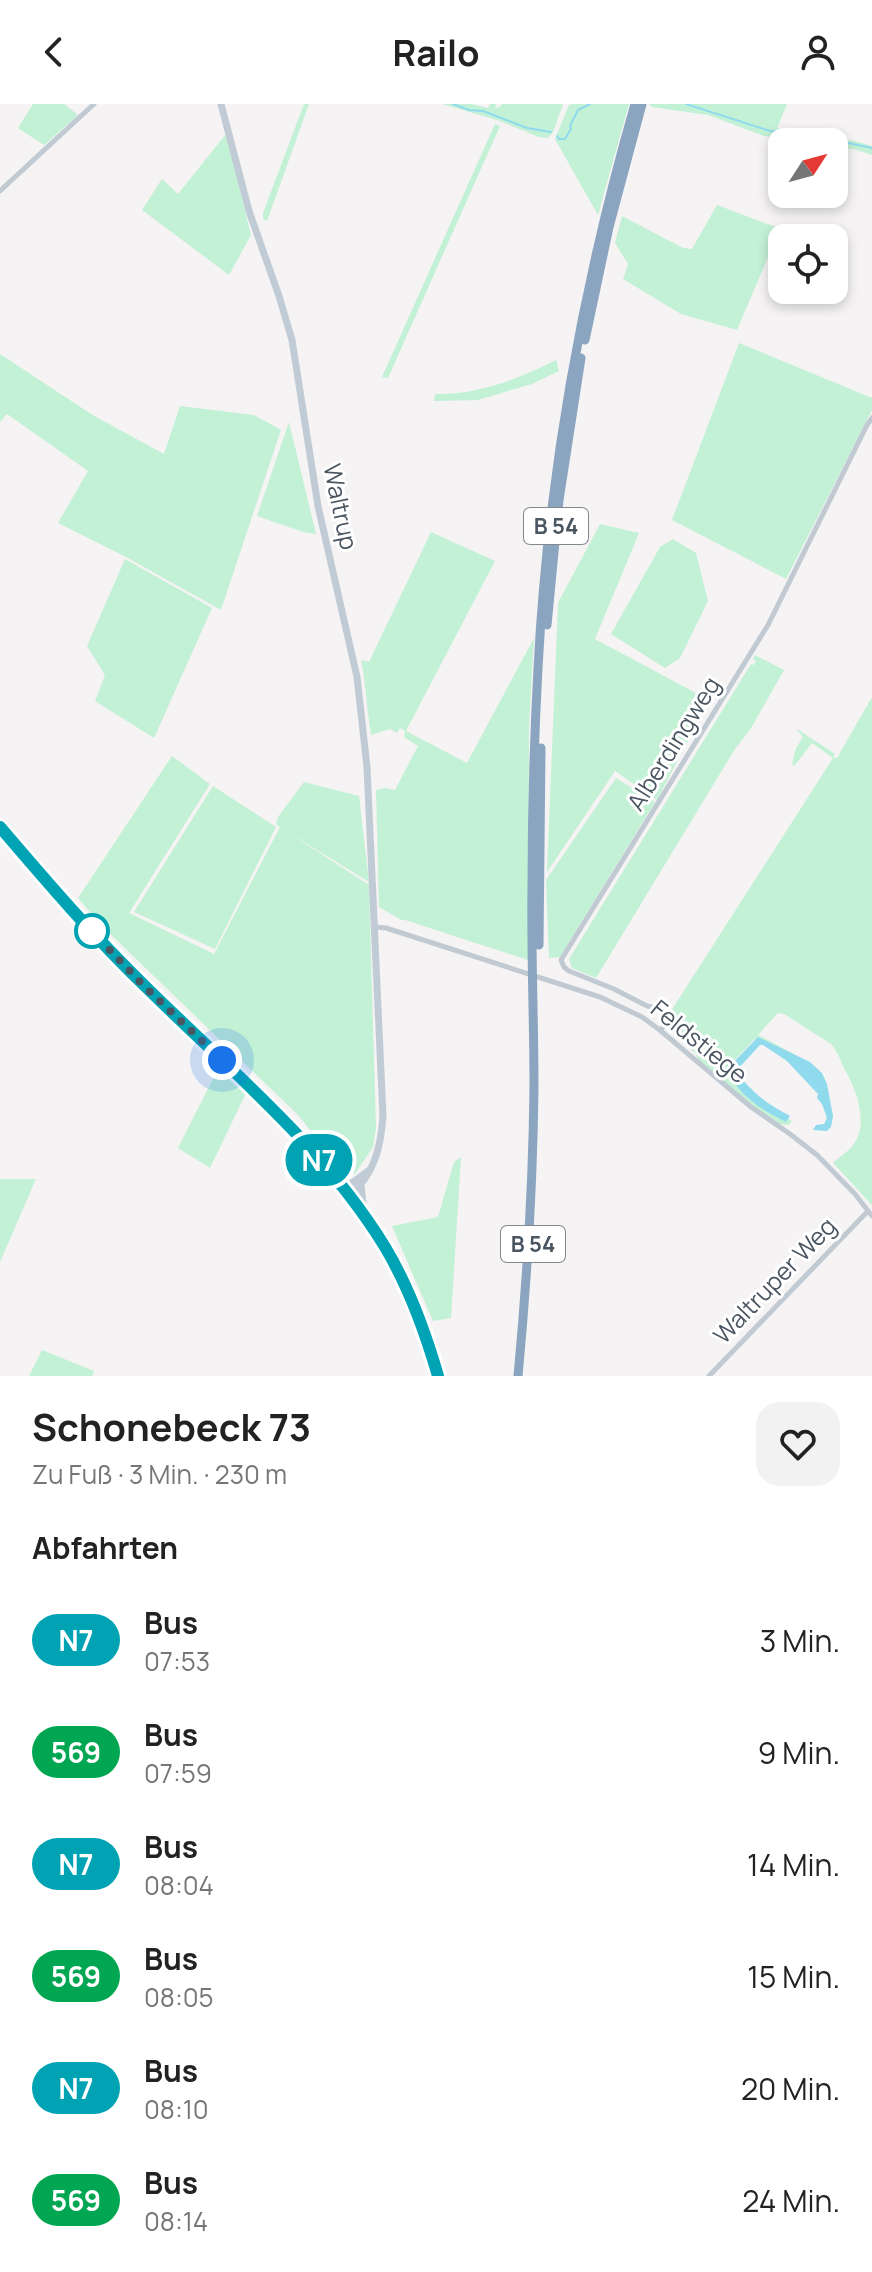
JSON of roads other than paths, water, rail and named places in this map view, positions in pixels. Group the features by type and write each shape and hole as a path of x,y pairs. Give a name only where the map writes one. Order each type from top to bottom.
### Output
{"highway":[{"name":"B 54","path":"521,1376 532,1157 532,841 542,602 554,490 577,345 606,213 635,104"},
{"name":"B 54","path":"521,1376 536,1192 540,758 551,576 564,460 584,343 612,214 642,104"}],"main road":[{"name":"Waltrup","path":"221,104 252,219 292,340 318,506 354,658 362,708 383,1116 381,1142 361,1186"},
{"path":"0,827 143,985 284,1121 346,1192 393,1262 425,1333 438,1376"},
{"path":"346,1192 370,1169"},
{"path":"346,1192 361,1186 362,1203 370,1225"}],"street":[{"path":"0,191 94,104"},
{"name":"Alberdingweg","path":"661,1031 667,1020 663,1009 647,1006 569,971 561,960 768,625 872,418"},
{"name":"Feldstiege","path":"375,927 386,928 621,1006 661,1031 751,1107 817,1155 870,1214"},
{"name":"Waltruper Weg","path":"709,1376 870,1214"}],"water":[{"path":"758,1037 810,1062 822,1073 833,1116 827,1131 813,1130 816,1125 824,1124 827,1118 818,1094 787,1061 763,1045 736,1071 760,1097 790,1116 786,1122 751,1100 736,1085 729,1067"}],"waterway":[{"path":"453,104 483,111 527,128 551,132"},
{"path":"557,136 565,139 578,110 590,104"},
{"path":"686,104 770,131 815,136 872,148"}]}
